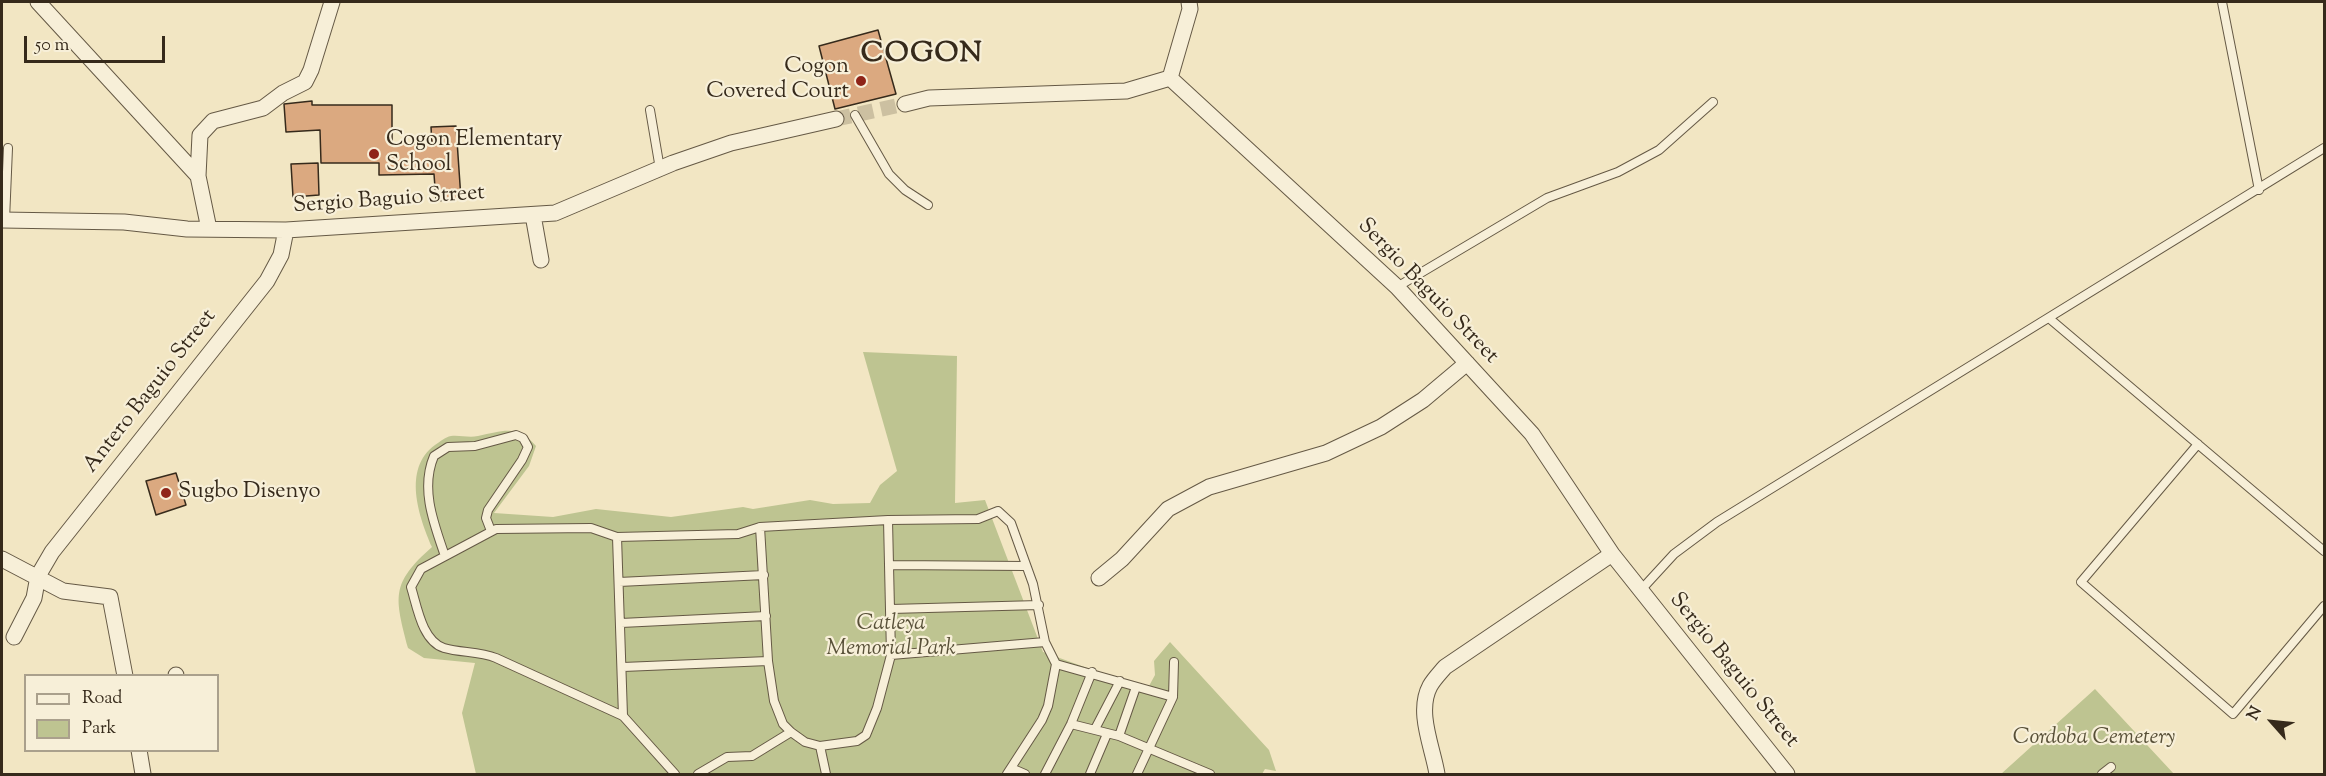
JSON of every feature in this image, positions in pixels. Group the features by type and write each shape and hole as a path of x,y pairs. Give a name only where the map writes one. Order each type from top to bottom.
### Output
{"street":[{"path":"38,2 198,176"},
{"path":"209,229 198,176 200,135 213,121 263,108 283,93 305,82 311,70 332,2"},
{"path":"905,104 929,98 1126,91 1170,78 1190,9 1189,2"},
{"name":"Sergio Baguio Street","path":"1170,78 1397,287 1532,434 1612,554 1787,774"},
{"name":"Sergio Baguio Street","path":"3,220 124,222 209,229 286,230 555,213 660,169 731,143 836,119"},
{"path":"533,214 541,260"},
{"name":"Antero Baguio Street","path":"14,638 34,598 38,576 52,552 267,282 281,255 286,230"},
{"path":"1099,578 1122,559 1168,509 1209,487 1326,453 1381,427 1423,400 1467,363"},
{"path":"1437,774 1434,749 1427,732 1426,699 1430,686 1444,667 1612,554"},
{"path":"2,559 63,591 110,597 125,674"},
{"path":"139,752 143,774"}],"lane":[{"path":"2222,2 2259,190"},
{"path":"1397,287 1547,198 1618,172 1659,150 1713,102"},
{"path":"650,110 660,169"},
{"path":"855,115 889,174 927,205"},
{"path":"3,220 8,148"},
{"path":"1640,591 1674,554 1709,527 2325,148"},
{"path":"2050,319 2325,551"},
{"path":"445,556 431,515 428,485 434,456 448,447 475,446 516,435 523,438 528,447 522,460 488,510 486,518 491,531"},
{"path":"2198,444 2081,582 2233,714 2325,606"},
{"path":"675,774 623,716 481,652 442,648 429,637 411,587 421,569 496,529 591,528 617,537 738,534 760,527 888,519 978,519 998,512 1011,523 1038,605 1045,642 1056,664 1048,706 1042,720 1009,771 1025,774"},
{"path":"760,527 768,661 774,700 783,724 791,732 805,742 820,746 857,741 866,735 875,715 891,655 891,565 888,519"},
{"path":"617,537 623,716"},
{"path":"891,565 1025,566"},
{"path":"619,582 764,575"},
{"path":"891,609 1038,605"},
{"path":"621,623 766,616"},
{"path":"891,655 1045,642"},
{"path":"623,667 768,661"},
{"path":"1137,774 1173,697 1174,662"},
{"path":"1056,664 1092,672 1173,697"},
{"path":"1045,774 1071,724 1092,672"},
{"path":"1095,729 1120,681"},
{"path":"1119,736 1136,687"},
{"path":"1071,724 1119,736 1210,774"},
{"path":"698,774 728,757 752,756 791,732"},
{"path":"1090,774 1107,734"},
{"path":"820,746 826,774"},
{"path":"2102,774 2111,767"}],"green space":[{"name":"Catleya Memorial Park","path":"863,352 957,356 955,503 985,500 1043,652 1137,686 1149,686 1155,675 1154,661 1170,642 1269,750 1276,771 1265,769 1262,774 476,774 462,713 475,663 424,658 408,648 400,616 399,592 403,582 418,560 432,547 422,522 416,494 419,467 425,455 435,445 451,436 475,437 510,431 523,434 529,439 536,446 529,466 494,513 553,517 596,509 671,517 743,507 753,509 810,500 833,504 870,503 880,485 897,471"},
{"name":"Cordoba Cemetery","path":"2095,689 2174,774 2001,774"}],"building":[{"name":"Cogon Covered Court","path":"878,30 896,94 835,109 819,46"},
{"path":"312,101 312,105 392,105 392,144 432,144 431,127 456,126 461,199 436,201 434,174 379,175 379,163 321,163 320,130 286,132 284,104"},
{"path":"318,163 319,195 293,197 291,164"},
{"name":"Sugbo Disenyo","path":"176,473 186,505 156,515 146,481"}],"tunnel":[{"path":"836,119 905,104"}],"place":[{"name":"Cogon Covered Court","path":"861,81"},
{"name":"Cogon Elementary School","path":"374,154"},
{"name":"Sugbo Disenyo","path":"166,493"}],"district":[{"name":"COGON","path":"922,56"}]}
